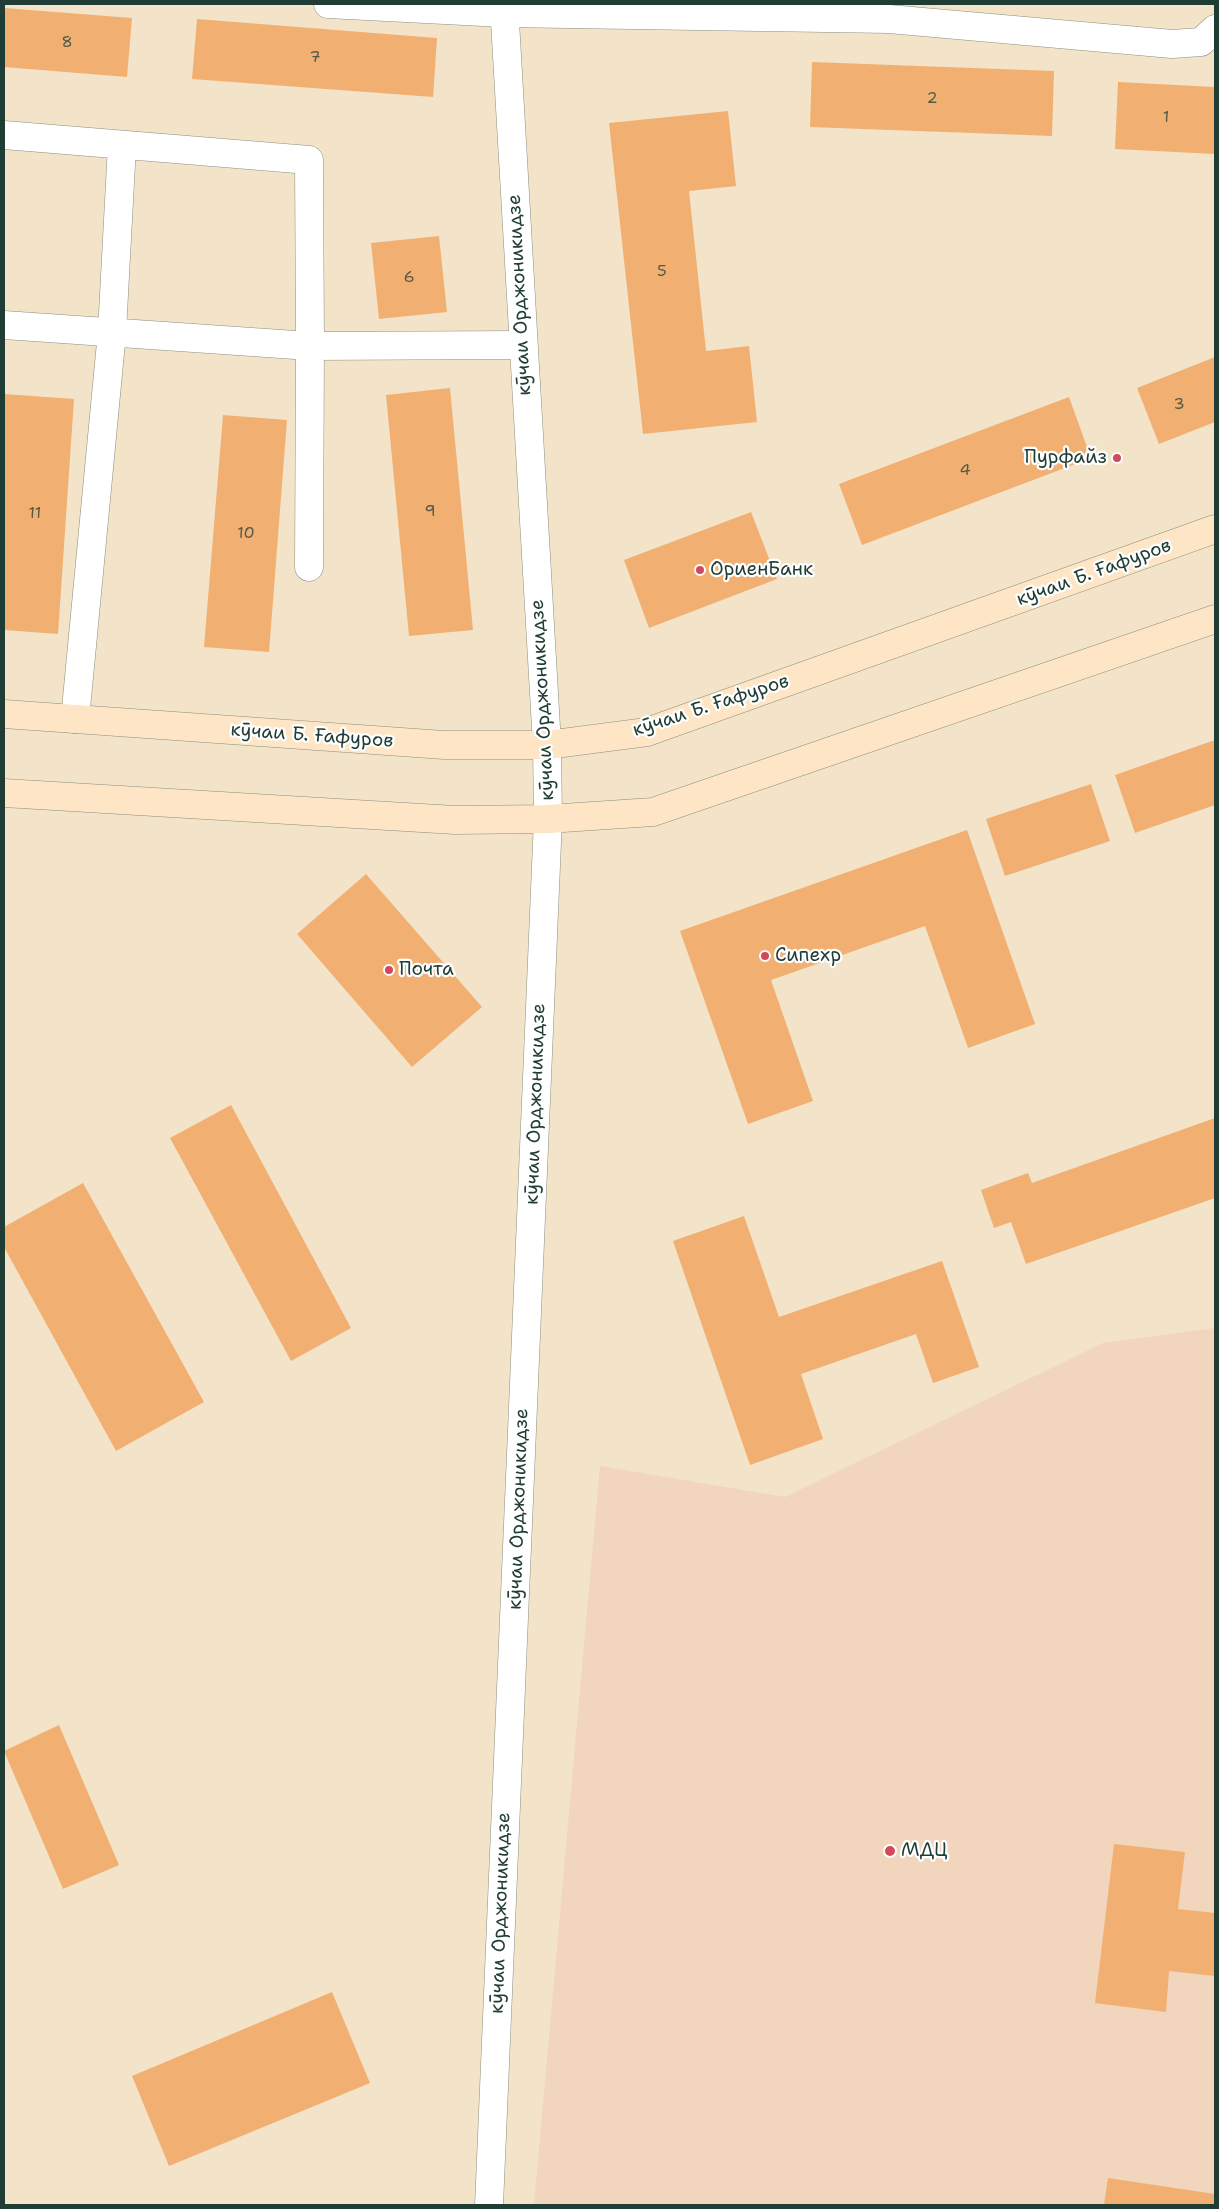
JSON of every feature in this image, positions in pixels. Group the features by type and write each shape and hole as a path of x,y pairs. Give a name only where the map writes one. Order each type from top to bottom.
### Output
{"main road":[{"name":"кӯчаи Б. Ғафуров","path":"4,714 444,745 548,745 647,732 1215,530"},
{"path":"4,793 456,820 548,819 653,812 1215,619"}],"street":[{"path":"328,4 889,19 1172,44 1201,42 1215,30"},
{"name":"кӯчаи Орджоникидзе","path":"489,2205 548,819 548,745 504,8"},
{"path":"4,135 309,160 309,567"},
{"path":"75,719 112,332 122,145"},
{"path":"4,325 310,346 523,345"}],"shaded area":[{"name":"МДЦ","path":"1215,1328 1215,2205 534,2205 600,1466 785,1497 1103,1343"}],"building":[{"path":"4,8 132,18 127,77 4,67"},
{"path":"197,19 437,38 433,97 192,79"},
{"path":"812,62 1054,71 1052,136 810,127"},
{"path":"1118,82 1215,87 1215,154 1115,149"},
{"path":"728,111 736,186 689,191 706,351 749,346 757,422 643,434 609,123"},
{"path":"439,236 447,312 379,319 371,243"},
{"path":"1215,357 1215,422 1159,444 1137,388"},
{"path":"450,388 473,630 409,636 386,395"},
{"path":"4,394 74,399 58,634 4,630"},
{"path":"1069,397 1091,458 862,545 839,484"},
{"path":"223,415 287,420 269,652 204,647"},
{"name":"ОриенБанк","path":"751,512 777,579 649,628 624,560"},
{"path":"1215,740 1215,805 1135,833 1115,775"},
{"path":"1091,784 1110,841 1005,876 986,819"},
{"name":"Сипехр","path":"967,830 1035,1024 968,1048 925,926 771,980 813,1101 748,1124 680,931"},
{"name":"Почта","path":"366,874 482,1007 412,1067 297,934"},
{"path":"231,1105 351,1328 291,1361 170,1138"},
{"path":"1215,1118 1215,1198 1026,1264 1011,1222 994,1228 981,1190 1028,1173 1032,1183"},
{"path":"83,1183 204,1402 116,1451 4,1247 4,1227"},
{"path":"744,1216 779,1317 942,1261 979,1367 933,1383 916,1334 801,1374 823,1439 750,1465 673,1241"},
{"path":"59,1725 119,1865 63,1889 4,1751"},
{"path":"1114,1844 1185,1852 1178,1909 1215,1913 1215,1976 1169,1971 1166,2012 1095,2003"},
{"path":"332,1992 370,2083 169,2166 132,2076"},
{"path":"1108,2178 1215,2194 1215,2205 1104,2205"}],"place":[{"name":"Пурфайз","path":"1117,458"},
{"name":"ОриенБанк","path":"700,570"},
{"name":"Сипехр","path":"765,956"},
{"name":"Почта","path":"389,970"},
{"name":"МДЦ","path":"890,1851"}]}
